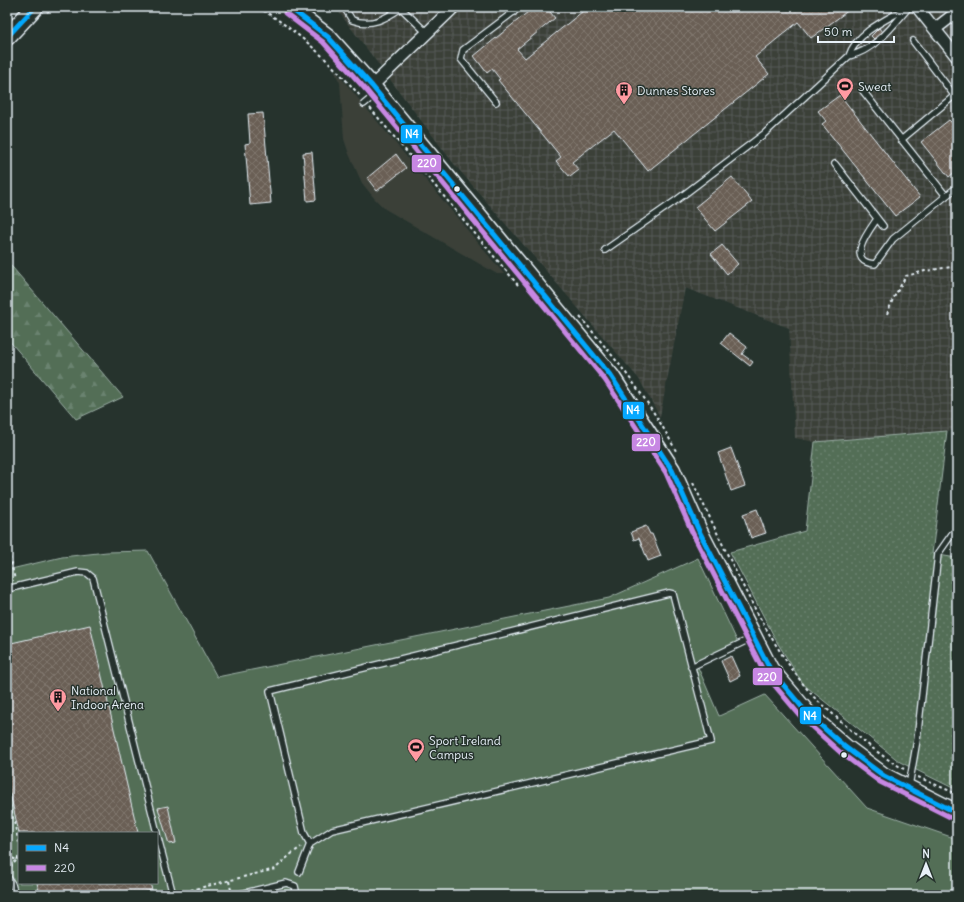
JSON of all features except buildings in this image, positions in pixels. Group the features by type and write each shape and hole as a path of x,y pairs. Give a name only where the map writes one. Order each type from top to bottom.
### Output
{"street":[{"path":"7,37 35,7"},
{"path":"289,7 328,37 370,96 612,376 672,470 699,531 770,669 807,713 851,751 884,776 915,783 957,813"},
{"path":"370,96 427,33 454,7"},
{"path":"917,7 957,57"},
{"path":"935,29 957,12"}],"lane":[{"path":"344,7 352,20 361,23 373,23 386,18 401,7 427,33"},
{"path":"505,7 513,9"},
{"path":"496,102 461,59 460,55 462,50 513,9 520,7"},
{"path":"605,250 678,199 764,134 849,56 862,53 888,31 909,7 876,26 852,45 849,56"},
{"path":"901,140 956,97 912,41"},
{"path":"862,91 946,196"},
{"path":"835,164 883,226"},
{"path":"877,219 861,243 860,253 862,259 868,264 875,264 893,239 957,187"},
{"path":"915,783 917,740 938,554 952,534 957,532"},
{"path":"7,589 78,572 87,573 93,578 156,832"},
{"path":"299,872 310,844 332,830 711,741 673,594 669,593 270,691 304,833 310,844"},
{"path":"691,667 754,637"},
{"path":"158,838 173,895"},
{"path":"7,876 12,884 15,895"},
{"path":"236,895 286,883 295,886 297,895"}],"path":[{"path":"258,7 306,39 341,74 370,96 523,291"},
{"path":"886,314 906,276 925,271 957,266"},
{"path":"7,545 16,587"},
{"path":"915,783 957,794"},
{"path":"7,793 18,839"},
{"path":"173,895 276,869 298,848 310,844"},
{"path":"7,856 17,860 7,870"},
{"path":"229,881 232,895"}],"shaded area":[{"path":"335,7 957,7 957,430 815,442 795,438 789,328 685,288 660,417 639,379 454,164"},
{"path":"333,68 504,274 497,274 385,209 374,198 362,183 344,139 340,83"}],"green space":[{"path":"7,261 123,397 76,419 7,338"},
{"path":"947,431 932,554 957,558 957,790 900,762 803,684 777,642 730,552 805,531 815,442"},
{"name":"Sport Ireland Campus","path":"148,551 217,677 609,598 698,558 738,643 697,665 719,716 765,695 867,808 957,839 957,895 7,895 7,570 62,557 107,552"}],"transit line":[{"name":"N4","path":"7,37 35,7"},
{"name":"N4","path":"289,7 328,37 372,86 611,376 672,470 699,531 770,669 807,713 845,747 884,776 957,813"},
{"name":"220","path":"285,13 323,42 367,91 605,380 666,473 693,534 765,674 802,718 841,753 880,782 954,819"}],"place":[{"name":"Sweat","path":"845,101"},
{"name":"Dunnes Stores","path":"624,105"},
{"name":"National Indoor Arena","path":"58,712"},
{"name":"Sport Ireland Campus","path":"416,762"}]}
